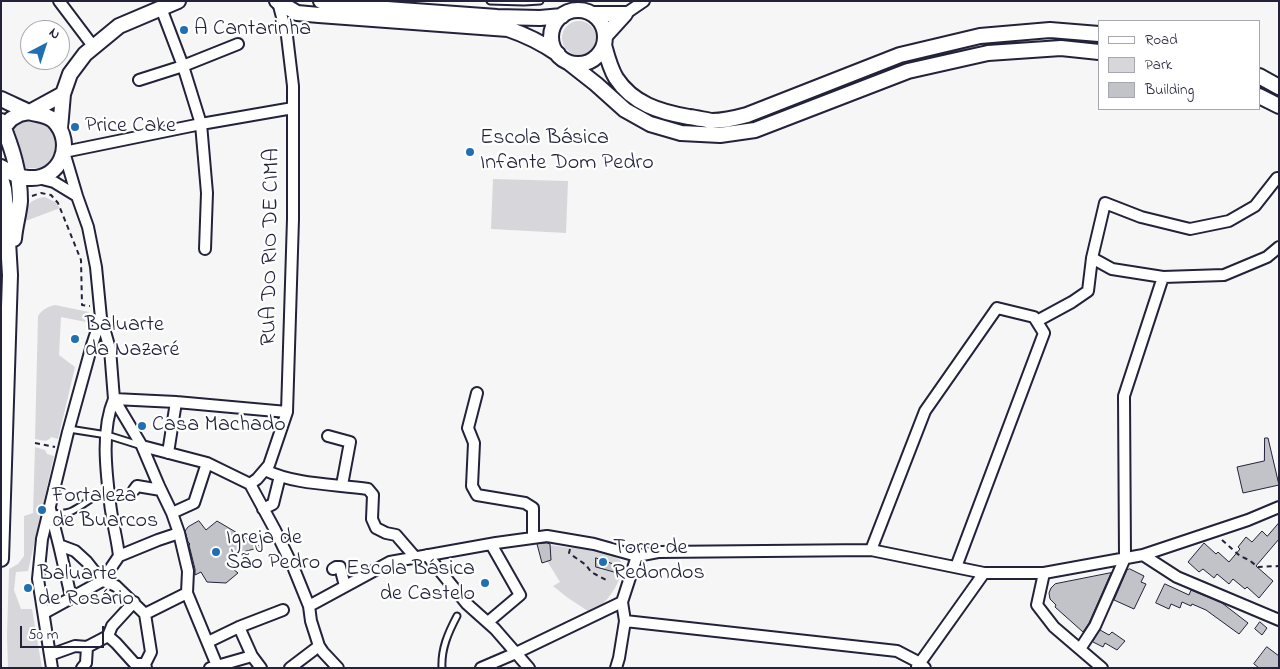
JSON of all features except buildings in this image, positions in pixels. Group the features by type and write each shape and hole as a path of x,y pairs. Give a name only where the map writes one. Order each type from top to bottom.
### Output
{"main road":[{"path":"60,129 63,94 70,74 84,54 119,26 178,1"},
{"path":"278,1 297,13 305,14 508,29 526,35 576,64 585,63 600,53 604,40 625,14"},
{"path":"321,1 332,5 497,17 540,18 562,16"},
{"path":"1098,34 1050,30 980,36 900,55 774,106 731,119 712,121 658,110 636,99 615,77 607,58 603,27 592,14 575,10 566,13 559,18 551,33 551,42 554,50 625,110 650,124 681,133 720,135 755,130 908,71 988,53 1061,48 1098,52"},
{"path":"592,14 625,14"},
{"path":"1260,77 1279,87"},
{"path":"24,202 13,151 2,127 20,114 30,112 63,94"},
{"path":"1260,96 1279,106"},
{"path":"1,99 30,112 42,114 52,120 60,129 64,140 64,152 60,161 55,169 47,175 38,178 28,178 18,176 1,167"},
{"path":"1,178 6,208 10,275 1,559"},
{"path":"10,275 13,262 14,231 24,202 25,192 38,178"}],"street":[{"path":"59,1 93,46"},
{"name":"RUA DO RIO DE CIMA","path":"250,484 269,465 288,412 293,219 293,86 286,36 278,1"},
{"path":"625,14 641,2"},
{"path":"161,8 183,66 201,124 207,194 205,249"},
{"path":"139,80 183,66 238,44"},
{"path":"119,556 107,468 109,412 114,399 110,349 101,318 96,267 88,227 64,152 201,124 293,108"},
{"path":"38,178 54,182 77,196"},
{"path":"1037,321 1072,302 1088,290 1092,258 1105,203 1141,217 1190,229 1229,221 1255,206 1277,178 1279,178"},
{"path":"1092,258 1112,268 1163,277 1224,275 1267,258 1279,247"},
{"path":"1080,649 1095,626 1125,558 1124,396 1163,277"},
{"path":"871,550 925,411 997,308 1034,317 1044,333 956,567"},
{"path":"52,668 38,578 42,539 51,510 69,428 101,318"},
{"path":"477,393 468,428 474,443 472,486 477,495 525,503 533,508 533,538"},
{"path":"114,399 176,402 288,412"},
{"path":"114,399 142,446 172,513 188,570 187,593 208,642 215,667 252,656"},
{"path":"168,453 176,402"},
{"path":"328,436 350,442 342,485"},
{"path":"142,446 207,464 250,484 294,569 320,646 338,668"},
{"path":"172,513 194,503 207,464"},
{"path":"266,470 280,476 316,484 368,489 373,495 372,519 376,528 396,535 415,557"},
{"path":"263,509 273,504 280,476"},
{"path":"134,490 137,486 161,490"},
{"path":"308,606 390,562 547,536 594,544 637,556 658,552 871,550 984,573 1044,573 1143,555 1248,520 1279,507"},
{"path":"51,510 71,597"},
{"path":"44,613 102,581 119,556 179,533"},
{"path":"488,622 520,595 491,544"},
{"path":"59,545 75,551 87,562 102,581 116,586 145,614 150,652 146,666 135,664 116,642 108,636"},
{"path":"427,555 467,604 488,622 529,668"},
{"path":"1143,555 1177,577 1279,620"},
{"path":"616,668 625,621 622,602 637,556"},
{"path":"333,570 336,567 340,567 345,586"},
{"path":"625,621 897,650 920,666 984,573"},
{"path":"1044,573 1037,605 1054,627 1102,668"},
{"path":"145,614 187,593"},
{"path":"50,654 75,646 87,647 108,636 112,626 134,602"},
{"path":"481,668 622,602"},
{"path":"208,642 239,627 283,610"},
{"path":"239,627 252,656 261,668"},
{"path":"290,668 320,646"},
{"path":"82,668 86,663 87,647"}],"lane":[{"path":"490,1 540,1"},
{"path":"69,428 107,435 142,446"},
{"path":"51,510 66,513 98,495 109,493"},
{"path":"442,668 442,658 447,636 457,616"}],"path":[{"path":"24,202 31,196 41,192 51,195 58,203 80,260 82,305 92,306"},
{"path":"35,443 56,447"},
{"path":"1213,532 1240,556 1258,567 1279,566"},
{"path":"566,546 570,546 569,553 586,565 591,572 608,581"}],"green space":[{"path":"579,21 586,22 591,26 595,31 595,45 591,50 586,54 579,55 572,54 567,50 563,45 562,38 563,31 567,26 572,22"},
{"path":"33,117 50,123 58,137 56,155 53,160 40,168 23,167 12,129 21,121"},
{"path":"493,179 568,181 566,233 491,229"},
{"path":"45,197 55,202 60,208 23,222 29,205 35,200"},
{"path":"55,305 89,312 88,321 86,322 61,317 59,355 75,367 58,439 51,437 44,441 35,439 38,316 45,309"},
{"path":"35,447 45,450 47,454 54,456 28,571 16,572 14,590 21,609 32,609 42,668 8,668 9,569 18,564 24,556 24,516 33,513"},
{"path":"550,545 572,547 611,555 621,561 623,568 615,588 607,599 591,613 553,586 560,582 547,561 551,560"}],"place":[{"name":"A Cantarinha","path":"184,30"},
{"name":"Price Cake","path":"75,127"},
{"name":"Escola Básica Infante Dom Pedro","path":"470,152"},
{"name":"Baluarte da Nazaré","path":"75,339"},
{"name":"Casa Machado","path":"142,426"},
{"name":"Fortaleza de Buarcos","path":"42,510"},
{"name":"Igreja de São Pedro","path":"216,552"},
{"name":"Torre de Redondos","path":"603,562"},
{"name":"Escola Básica de Castelo","path":"485,583"},
{"name":"Baluarte de Rosário","path":"28,588"}]}
